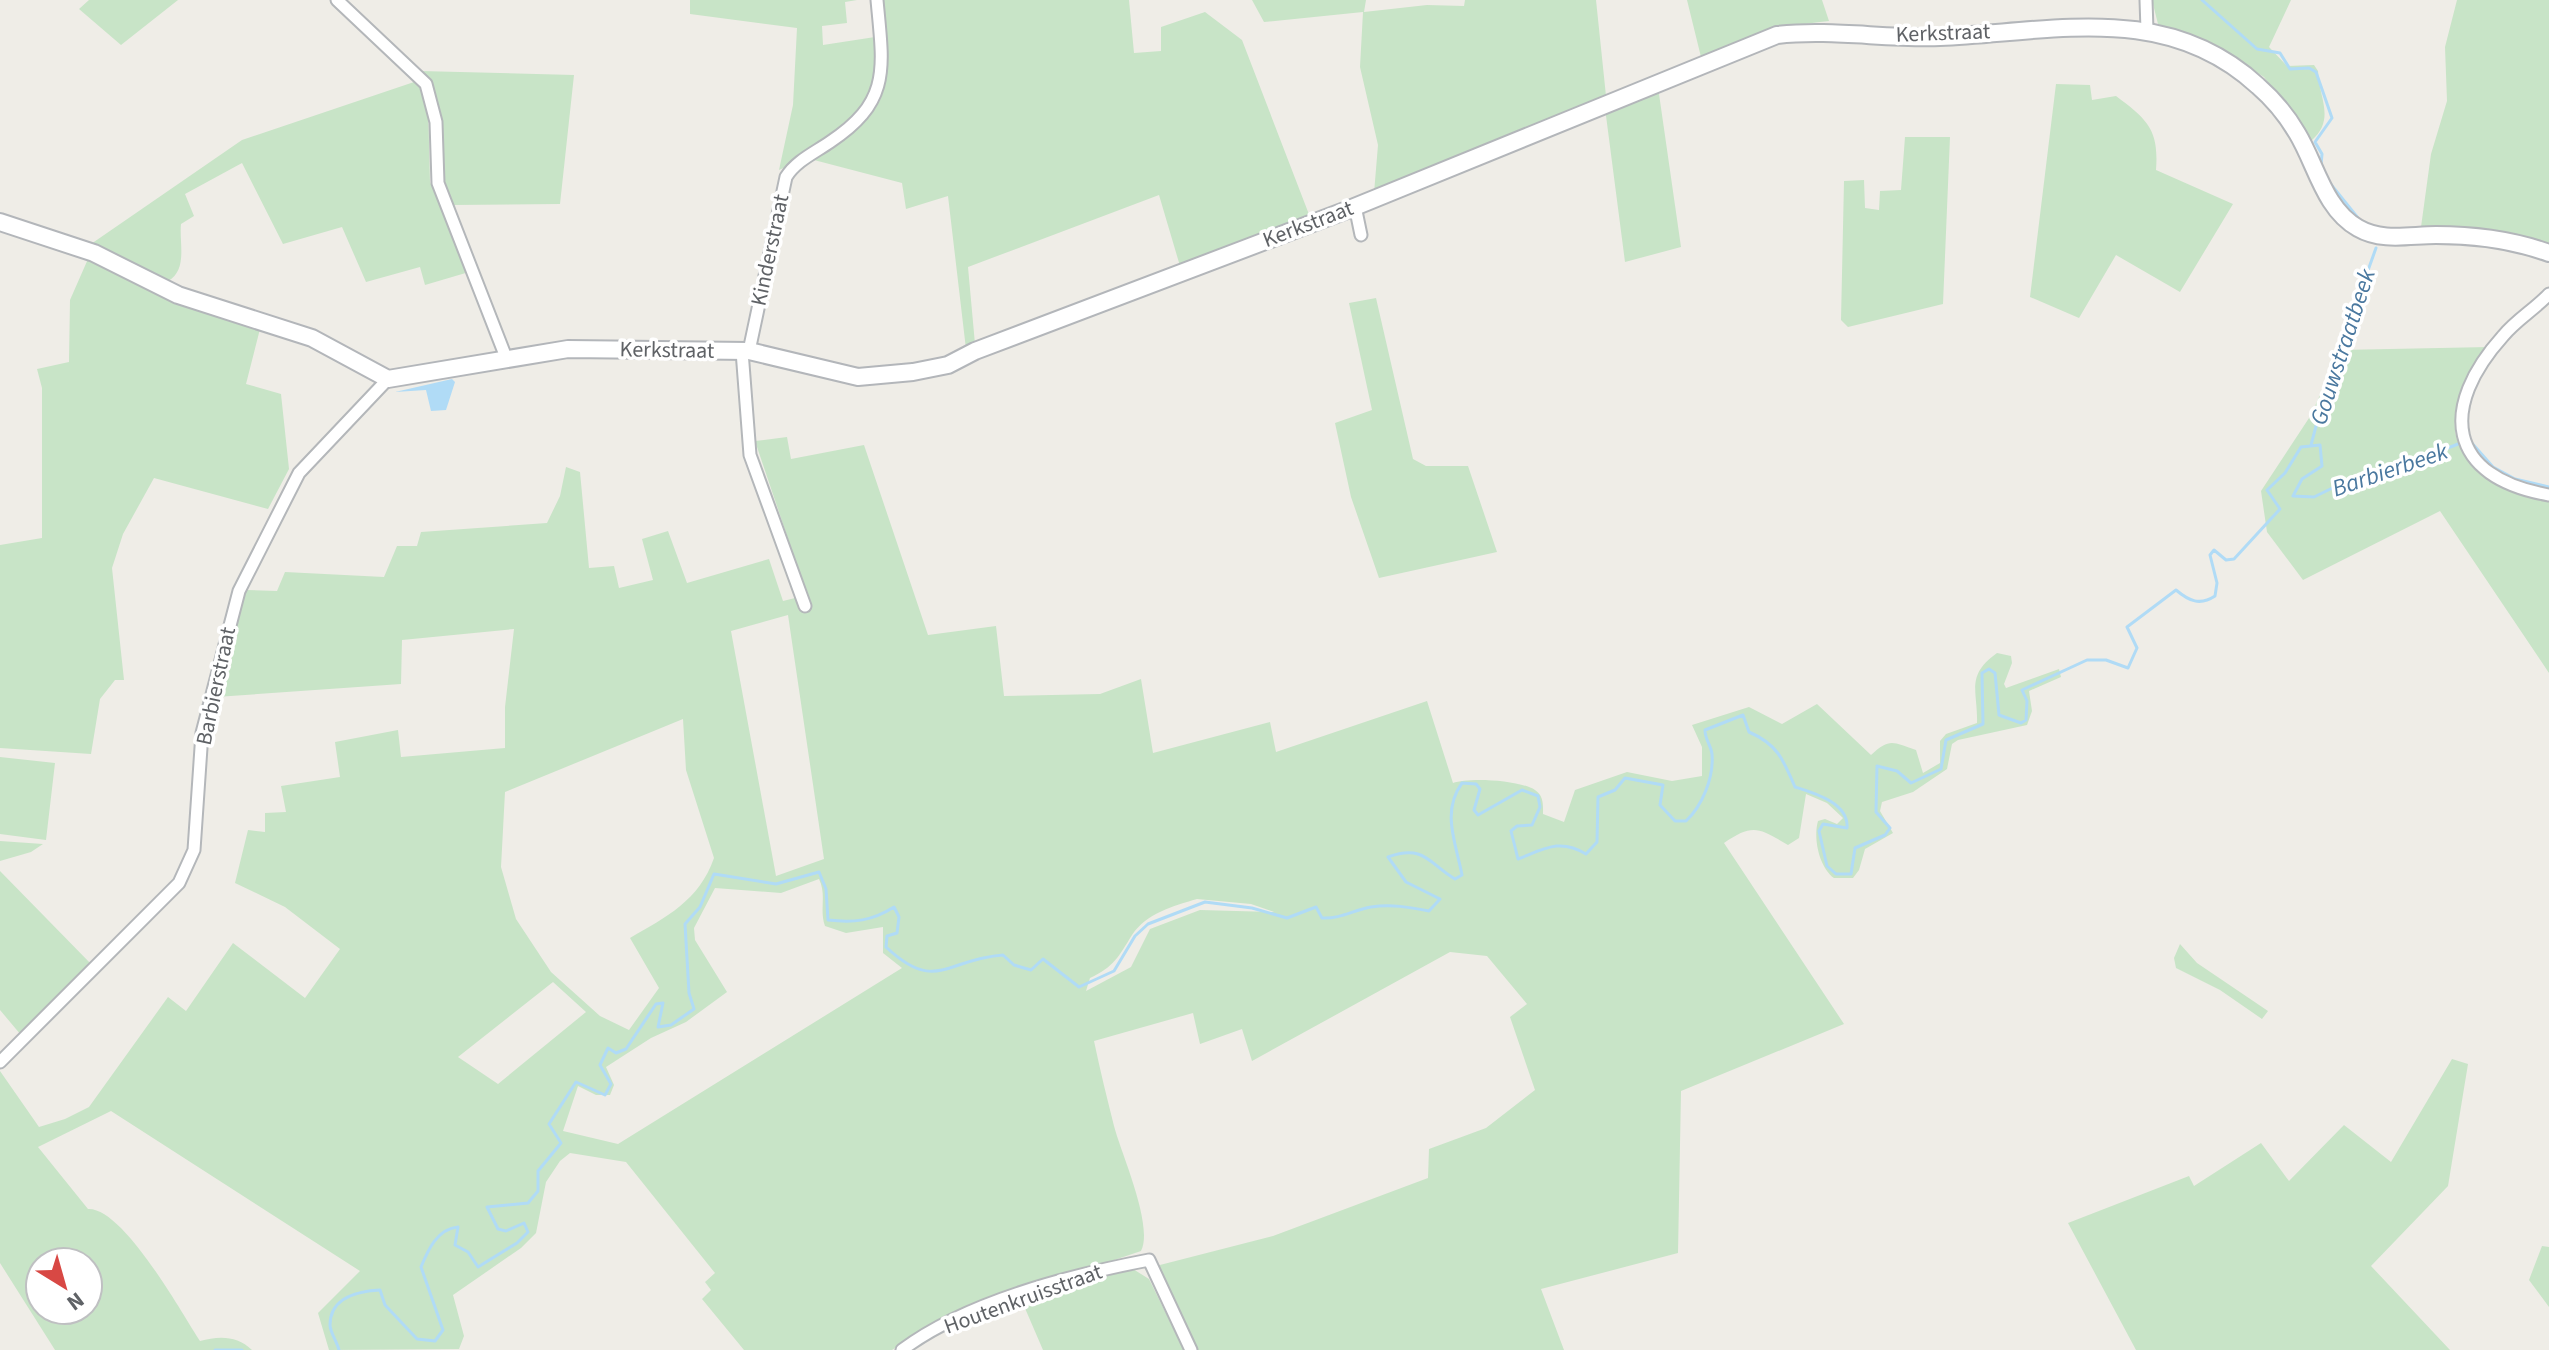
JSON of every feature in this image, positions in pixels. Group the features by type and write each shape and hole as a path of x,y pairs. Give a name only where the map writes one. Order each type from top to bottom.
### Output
{"street":[{"path":"337,0 426,84 436,122 438,183 507,360"},
{"name":"Kinderstraat","path":"805,606 750,455 746,351 786,177 795,165 851,128 880,90 883,65 877,0"},
{"path":"2146,0 2147,30"},
{"name":"Kerkstraat","path":"388,379 568,349 746,351 858,377 948,365 975,351 1355,206 1777,35 1811,31 1940,37 2040,28 2147,30 2205,49 2261,88 2297,133 2328,197 2357,228 2395,237 2479,237 2527,245 2549,253"},
{"path":"1355,206 1361,235"},
{"path":"0,222 94,253 178,295 312,338 388,379"},
{"path":"2549,294 2504,334 2485,360 2460,425 2468,453 2484,470 2530,491 2549,495"},
{"name":"Barbierstraat","path":"0,1062 179,883 189,866 199,819 202,733 239,591 299,473 388,379"},
{"name":"Houtenkruisstraat","path":"902,1350 944,1325 998,1303 1116,1266 1149,1260 1191,1350"}],"green space":[{"path":"89,0 178,0 121,45 79,9"},
{"path":"690,0 857,0 845,2 847,23 822,26 823,45 875,37 875,75 865,102 846,123 779,170 793,105 797,28 690,14"},
{"path":"882,0 1129,0 1134,53 1161,51 1161,27 1205,12 1242,40 1310,217 1180,266 1159,195 968,267 975,344 966,349 948,196 906,209 902,183 814,160 861,125 882,95 886,57"},
{"path":"1252,0 1366,0 1364,12 1427,5 1464,6 1465,0 1596,0 1606,96 1374,193 1378,145 1360,67 1363,12 1264,22"},
{"path":"1687,0 1822,0 1829,21 1764,33 1701,57"},
{"path":"2152,0 2291,0 2269,47 2287,66 2314,65 2318,71 2324,108 2319,133 2311,141 2264,77 2219,49 2158,24"},
{"path":"2457,0 2549,0 2549,246 2521,237 2421,227 2431,154 2447,101 2445,47"},
{"path":"420,71 574,75 560,204 451,205 446,186 438,104"},
{"path":"417,81 428,104 430,182 469,272 425,285 420,267 366,282 342,227 283,244 242,163 185,194 194,216 181,224 180,263 168,281 91,244 242,140"},
{"path":"2056,84 2090,85 2092,100 2116,96 2144,119 2149,127 2156,145 2156,170 2233,204 2180,292 2116,255 2079,318 2030,297"},
{"path":"1658,87 1681,247 1625,262 1605,108"},
{"path":"1905,137 1950,137 1943,304 1848,327 1841,320 1844,181 1864,180 1865,208 1879,210 1880,191 1901,190"},
{"path":"88,259 199,310 260,329 246,384 281,394 289,469 268,509 154,478 123,534 112,568 124,680 115,680 100,699 91,754 0,748 0,545 42,538 42,388 37,369 69,362 70,300"},
{"path":"1376,298 1413,459 1426,466 1468,466 1497,552 1379,578 1351,497 1335,423 1372,410 1349,303"},
{"path":"2489,347 2462,396 2456,413 2455,431 2460,447 2483,473 2516,491 2549,499 2549,673 2440,511 2303,580 2267,532 2261,491 2311,415 2340,350"},
{"path":"787,437 791,459 864,445 928,635 996,626 1004,696 1100,694 1141,679 1153,753 1270,722 1276,752 1427,701 1453,783 1494,780 1528,787 1540,795 1543,814 1564,822 1575,790 1627,772 1672,781 1702,776 1702,747 1692,725 1749,707 1782,724 1817,704 1871,755 1892,743 1916,750 1923,773 1940,763 1940,741 1946,734 1977,723 1977,677 1987,661 1997,653 2011,656 2012,663 2004,684 2006,688 2059,669 2061,677 2029,691 2032,711 2027,725 1958,740 1952,744 1947,769 1913,792 1882,802 1880,811 1893,833 1865,849 1859,870 1853,878 1834,878 1824,867 1817,844 1818,821 1825,819 1837,824 1843,818 1827,803 1806,794 1799,838 1788,845 1756,830 1742,832 1724,843 1844,1024 1681,1091 1678,1253 1541,1289 1564,1350 1196,1350 1156,1266 1273,1236 1428,1178 1429,1149 1486,1128 1535,1090 1510,1017 1527,1004 1487,956 1450,952 1252,1061 1242,1029 1200,1044 1193,1013 1094,1041 1114,1126 1140,1208 1144,1240 1141,1251 957,1313 925,1328 892,1350 744,1350 702,1299 711,1290 705,1282 715,1273 626,1162 570,1153 560,1161 546,1182 536,1233 521,1248 453,1295 464,1336 459,1349 329,1350 318,1313 360,1271 111,1111 38,1147 88,1209 102,1213 134,1242 200,1341 227,1338 252,1350 55,1350 40,1326 104,1326 104,1246 24,1246 24,1301 0,1263 0,1071 39,1127 89,1107 168,997 186,1011 233,943 305,998 340,949 285,907 235,883 248,830 265,832 265,813 286,812 281,786 340,777 335,742 398,730 401,757 505,748 505,707 514,629 402,640 401,684 216,697 246,590 277,591 285,572 384,577 397,546 417,546 421,532 547,523 560,496 566,467 580,472 589,568 614,566 619,588 653,580 642,539 668,531 687,583 769,559 783,601 807,595 755,441","holes":["788,615 824,859 776,876 731,631","683,719 686,770 714,858 708,873 690,897 668,915 630,938 659,988 629,1030 600,1016 551,972 516,919 501,867 505,792","819,879 825,926 846,933 883,927 883,953 902,968 618,1144 563,1131 578,1086 596,1095 610,1095 614,1085 606,1067 651,1038 686,1022 727,992 695,940 694,928 715,888 781,893","1197,899 1251,904 1274,912 1200,910 1150,929 1131,967 1086,991 1090,978 1115,960 1145,921 1161,911","553,982 586,1012 498,1084 458,1057"]},
{"path":"0,757 55,763 46,840 0,834"},
{"path":"0,841 43,844 31,852 0,861"},
{"path":"0,871 92,965 21,1035 0,1010"},
{"path":"2180,944 2197,963 2268,1011 2262,1019 2220,990 2176,968 2174,958"},
{"path":"2452,1059 2468,1064 2448,1186 2371,1266 2450,1350 2136,1350 2068,1223 2189,1176 2194,1186 2261,1143 2289,1181 2344,1125 2391,1162"},
{"path":"2542,1246 2549,1247 2549,1307 2529,1280"},
{"path":"1133,1269 1149,1279 1184,1350 1043,1350 1021,1299"}],"water":[{"path":"452,379 455,382 446,410 431,411 426,390 395,392"}],"waterway":[{"name":"Gouwstraatbeek","path":"2202,0 2257,49 2280,53 2290,69 2309,68 2316,72 2332,118 2315,142 2322,154 2321,165"},
{"name":"Gouwstraatbeek","path":"2329,182 2362,223"},
{"name":"Gouwstraatbeek","path":"2311,445 2327,385 2376,248"},
{"name":"Barbierbeek","path":"2470,441 2493,467 2515,479 2549,487"},
{"name":"Barbierbeek","path":"339,1350 330,1325 335,1308 347,1297 380,1290 385,1305 417,1339 435,1341 443,1330 421,1267 430,1247 444,1232 458,1227 455,1245 468,1252 478,1267 517,1243 528,1232 524,1223 506,1231 498,1229 487,1207 528,1203 538,1191 538,1171 561,1143 549,1124 576,1082 605,1095 611,1084 600,1065 608,1048 616,1053 626,1049 656,1004 663,1003 658,1027 671,1025 694,1009 689,993 685,924 700,907 714,874 776,884 819,872 826,889 828,920 862,920 894,907 899,917 897,933 887,936 886,947 917,969 942,970 1003,955 1014,965 1031,970 1043,959 1079,987 1114,971 1135,936 1148,924 1205,902 1252,908 1287,918 1316,907 1322,918 1378,906 1429,911 1440,899 1406,882 1388,857 1419,854 1455,879 1462,875 1451,816 1452,805 1462,783 1476,784 1480,789 1474,810 1478,815 1522,790 1538,796 1540,807 1532,825 1517,826 1511,831 1518,859 1560,846 1586,854 1597,842 1598,797 1615,790 1625,778 1663,785 1660,805 1675,821 1686,821 1702,800 1709,782 1712,754 1705,730 1743,715 1749,732 1773,747 1795,787 1829,800 1842,812 1847,828 1823,824 1819,831 1827,866 1836,874 1851,874 1855,848 1885,835 1890,828 1876,812 1877,766 1897,771 1911,783 1941,769 1946,740 1983,724 1982,673 1989,669 1995,673 1999,715 2021,723 2026,720 2027,701 2022,690 2087,660 2106,660 2128,668 2137,648 2127,627 2176,590 2195,601 2215,596 2217,583 2210,555 2214,550 2226,560 2234,559 2280,509 2267,490 2285,473 2301,447 2320,445 2322,466 2302,479 2293,496 2314,497 2357,476 2390,471 2463,442"},
{"name":"Barbierbeek","path":"215,1350 242,1350"}]}
